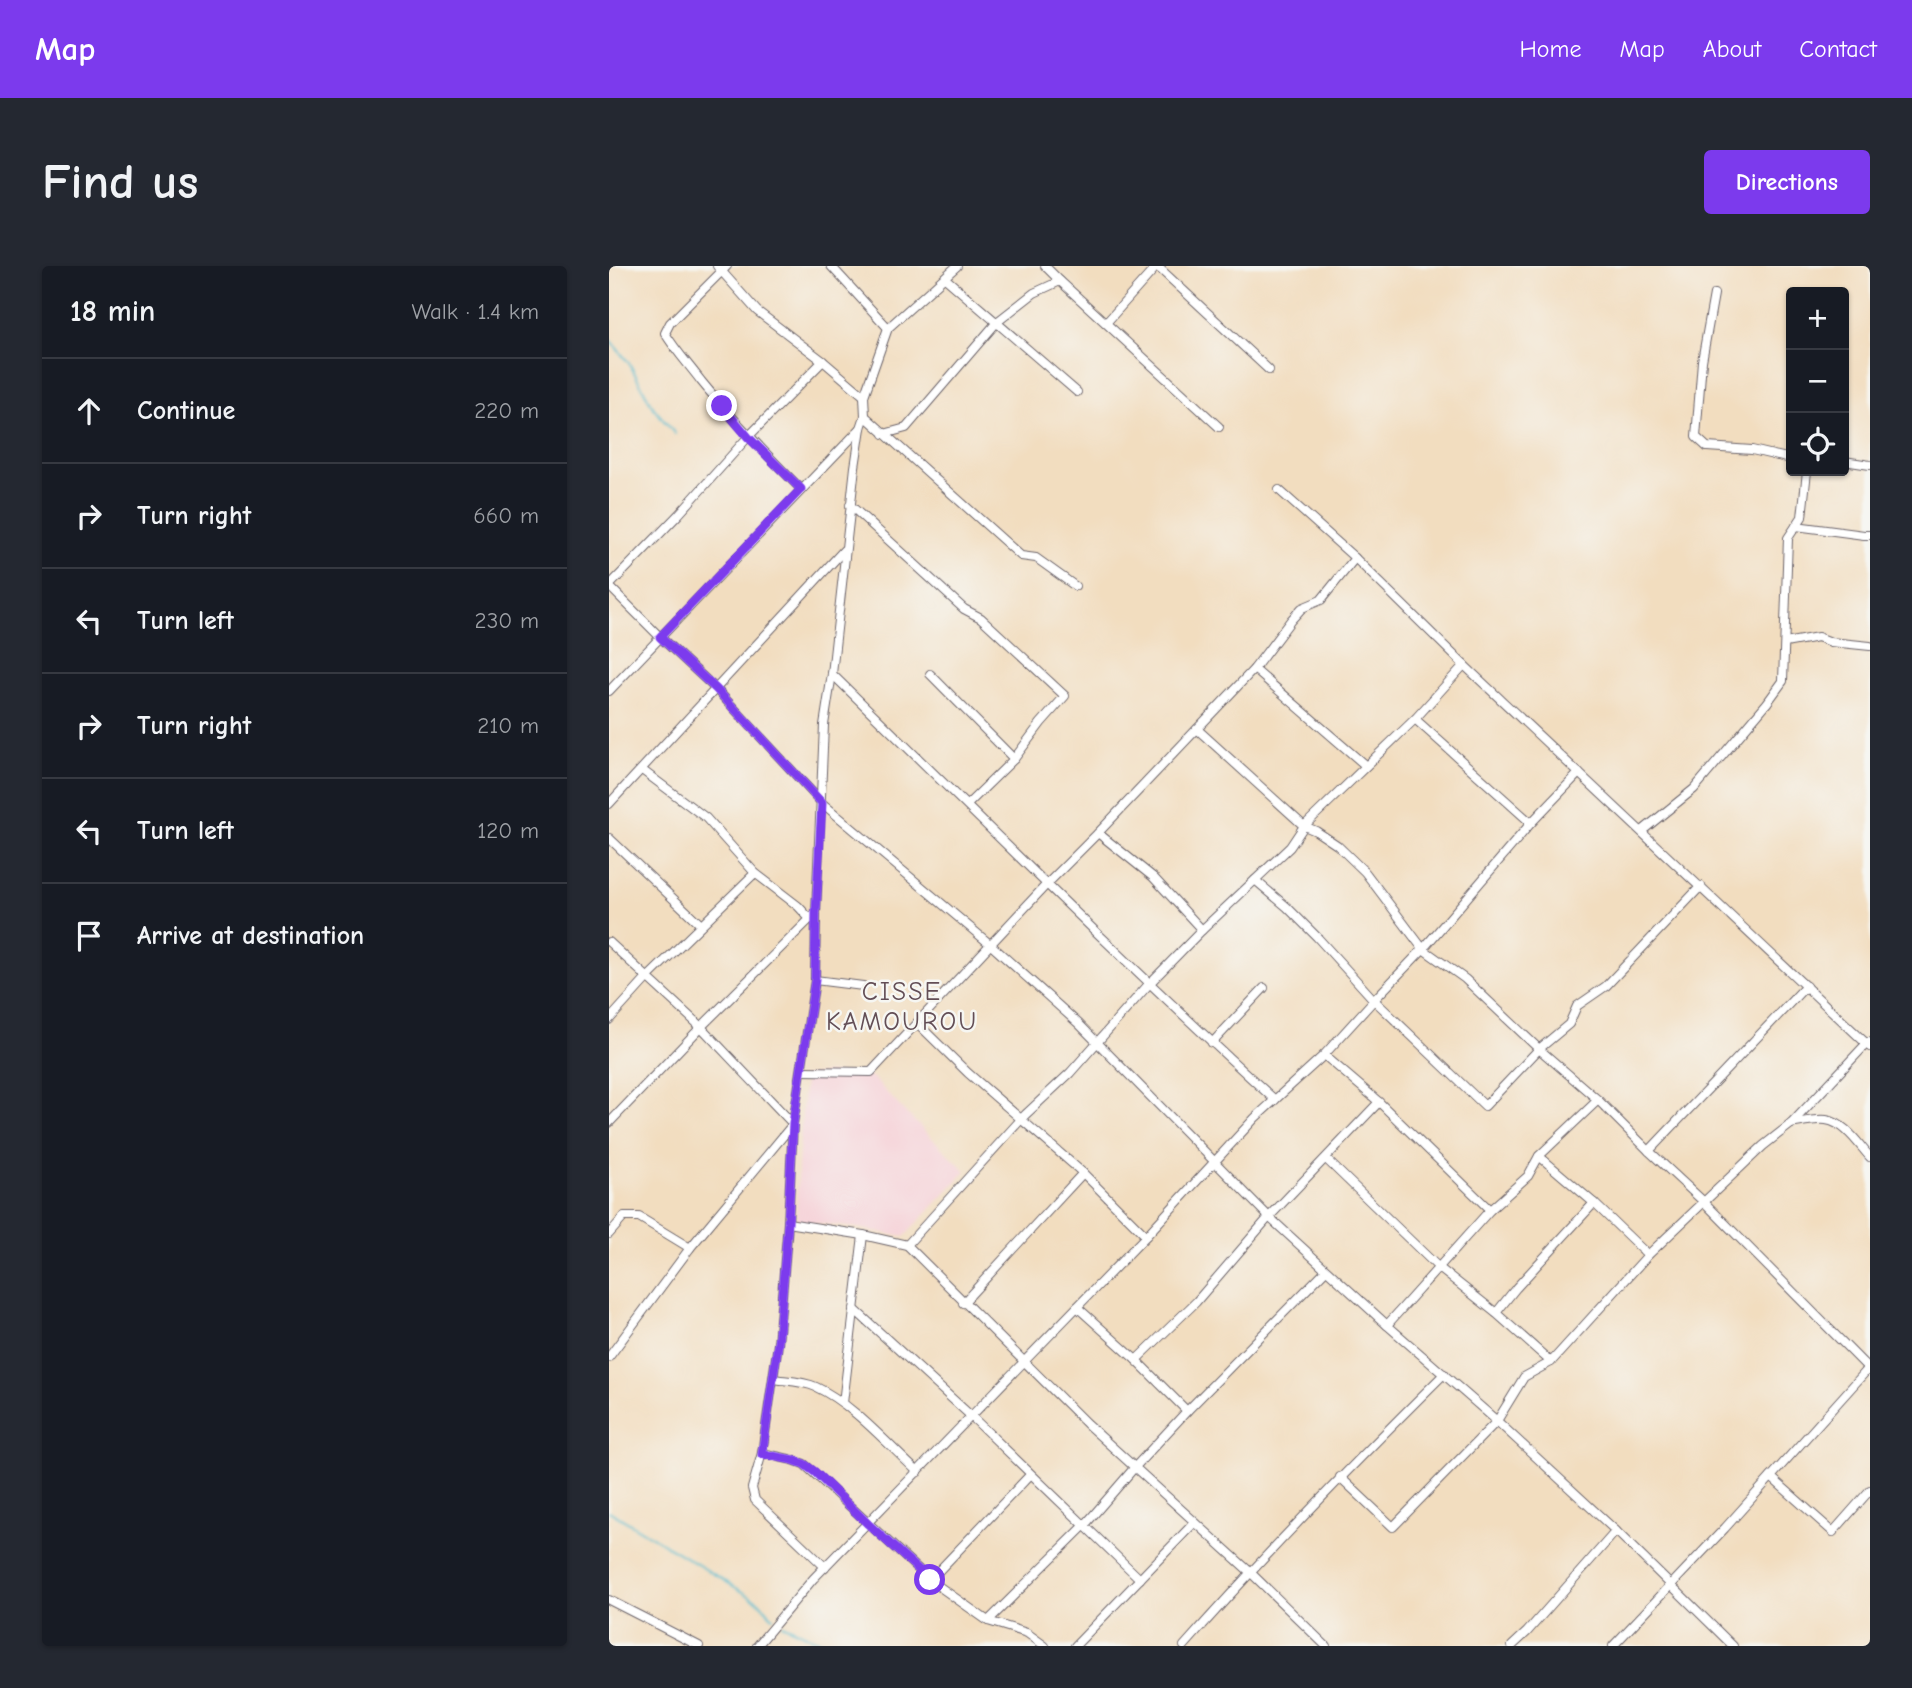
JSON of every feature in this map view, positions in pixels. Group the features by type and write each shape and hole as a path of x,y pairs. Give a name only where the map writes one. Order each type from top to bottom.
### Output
{"street":[{"path":"825,1567 755,1500 752,1488 762,1454 778,1344 793,1124 815,980 813,916 822,803 824,725 832,674 844,550 865,416 864,396 888,328 957,266"},
{"path":"1045,266 1219,427"},
{"path":"1106,323 1157,266 1269,370"},
{"path":"833,267 888,328"},
{"path":"801,489 748,437 672,344 665,333 670,323 722,268 757,311 864,396"},
{"path":"945,278 1077,392"},
{"path":"884,434 906,428 997,322 1034,293 1060,281"},
{"path":"1714,294 1702,361 1696,437 1707,447 1752,450 1786,458"},
{"path":"823,361 609,586 716,689 822,803 991,945 1097,1042 1269,1217 1616,1531 1733,1646"},
{"path":"865,416 1021,556 1036,558 1075,586"},
{"path":"609,691 861,428"},
{"path":"1849,462 1870,466"},
{"path":"1642,831 1694,789 1783,681 1789,538 1802,517 1806,476"},
{"path":"1279,490 1355,558 1464,665 1869,1044 1791,1124 1763,1146 1648,1255 1551,1362 1524,1377 1497,1421 1393,1527 1340,1477"},
{"path":"850,505 964,609 981,618 1065,696 1014,759 967,805"},
{"path":"1796,526 1870,535"},
{"path":"609,804 844,550"},
{"path":"803,1071 871,1072 1254,669 1302,608 1321,600 1355,558"},
{"path":"1784,643 1818,637 1831,642 1870,646"},
{"path":"907,1245 1150,984 1202,930 1290,847 1304,826 1415,719 1464,665"},
{"path":"1254,669 1366,766"},
{"path":"832,674 1046,885 1275,1100"},
{"path":"930,674 1014,759"},
{"path":"1415,719 1531,823"},
{"path":"1197,729 1304,826 1338,845 1365,872 1423,949 1465,979 1598,1100 1704,1202 1869,1370 1717,1537 1613,1646"},
{"path":"642,770 706,818 755,873 813,916"},
{"path":"757,1646 825,1567 1146,1236 1255,1118 1324,1055 1423,949 1531,823 1579,773"},
{"path":"1098,833 1153,877 1202,930"},
{"path":"609,838 700,925"},
{"path":"609,1020 648,977 755,873"},
{"path":"1255,880 1287,907 1374,1000 1485,1106 1539,1049 1569,1024 1577,1006 1606,985 1701,886"},
{"path":"609,1124 701,1027 813,916"},
{"path":"609,942 701,1027 793,1124"},
{"path":"815,980 863,986"},
{"path":"1649,1151 1806,986"},
{"path":"1212,1043 1264,988"},
{"path":"917,1023 968,1073 1083,1173 1146,1236"},
{"path":"1324,1055 1379,1102 1490,1210"},
{"path":"1387,1325 1490,1210 1528,1176 1539,1156 1598,1100"},
{"path":"1136,1360 1196,1301 1269,1217 1379,1102"},
{"path":"1791,1124 1816,1120 1831,1121 1855,1138 1870,1157"},
{"path":"609,1357 690,1248 793,1124"},
{"path":"1539,1156 1594,1203 1648,1255"},
{"path":"1326,1158 1438,1266 1551,1362"},
{"path":"963,1303 1083,1173"},
{"path":"1496,1313 1594,1203"},
{"path":"609,1234 624,1217 639,1217 690,1248"},
{"path":"788,1223 907,1245 1087,1424 1326,1646"},
{"path":"843,1403 863,1235"},
{"path":"988,1621 1084,1526 1187,1411 1326,1270"},
{"path":"1077,1307 1187,1411"},
{"path":"854,1309 971,1416 1140,1579"},
{"path":"1184,1646 1249,1572 1444,1374"},
{"path":"773,1379 806,1384 843,1403 918,1472"},
{"path":"762,1454 804,1464 930,1580 988,1621 1027,1633 1045,1646"},
{"path":"930,1580 1030,1475"},
{"path":"1771,1476 1832,1532 1870,1490"},
{"path":"1075,1646 1195,1523"},
{"path":"1512,1646 1616,1531"},
{"path":"609,1600 699,1646"}],"shaded area":[{"path":"829,1073 872,1077 966,1171 904,1237 859,1228 797,1221 805,1076"}],"waterway":[{"path":"609,339 629,363 653,407 675,434"},
{"path":"609,1511 758,1601 773,1617"},
{"path":"782,1624 830,1646"}],"district":[{"name":"CISSE KAMOUROU","path":"902,1006"}],"route":[{"path":"722,406 748,437 801,489 660,637 716,689 822,803 815,980 793,1124 778,1344 762,1454 793,1460 815,1472 930,1580"}]}
